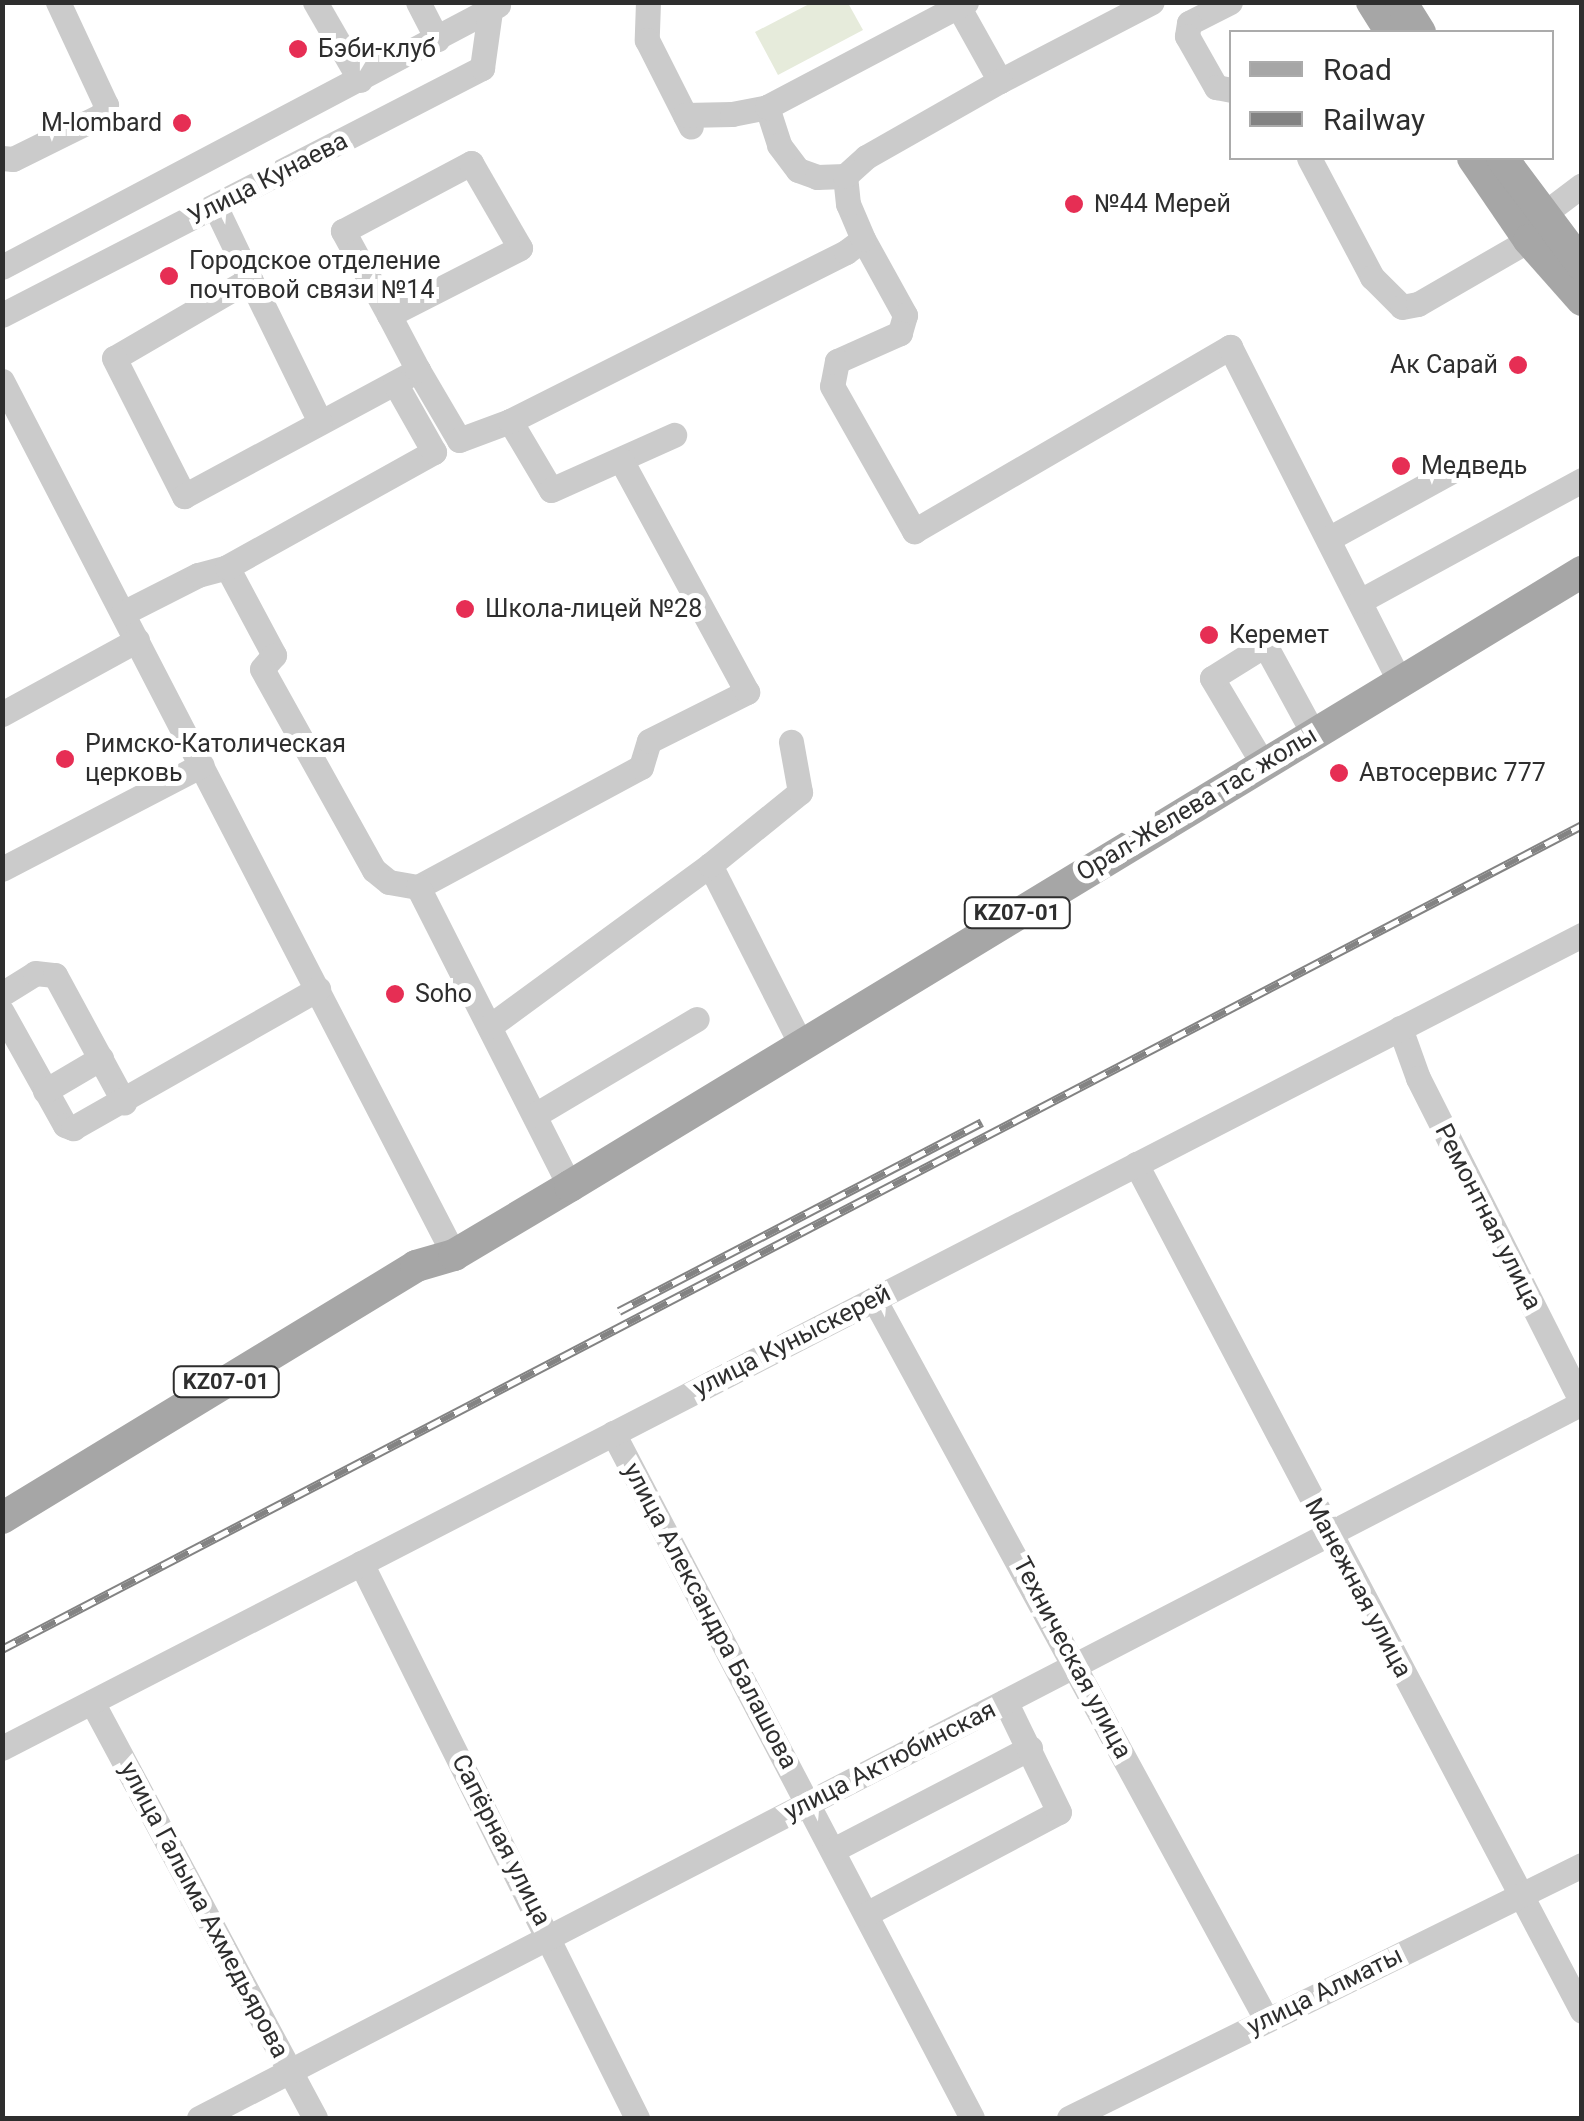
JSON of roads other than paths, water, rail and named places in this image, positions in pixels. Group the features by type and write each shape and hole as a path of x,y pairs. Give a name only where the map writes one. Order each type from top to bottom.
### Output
{"main road":[{"path":"1372,2 1390,30"},
{"path":"1401,2 1419,30"},
{"path":"1475,160 1535,228 1582,265"},
{"path":"1503,160 1535,228 1582,300"},
{"name":"Орал-Желева тас жолы","path":"454,1255 1582,572"},
{"name":"KZ07-01","path":"2,1518 416,1266 454,1255"}],"street":[{"path":"2,158 13,159 102,115 106,105 58,2"},
{"path":"315,2 360,80"},
{"path":"418,2 436,40"},
{"path":"648,2 647,40 689,123 767,107 948,7 1000,80"},
{"path":"767,107 779,145 798,170 817,177 845,176 866,157 1000,80 1152,2"},
{"path":"1229,90 1216,88 1187,36 1189,23 1230,2"},
{"name":"Улица Кунаева","path":"2,267 496,7"},
{"name":"Улица Кунаева","path":"2,315 482,68 496,7"},
{"path":"1310,160 1372,276 1402,308 1418,304 1535,228 1582,185"},
{"path":"389,315 520,248 471,163 343,231 418,370 459,440"},
{"path":"845,176 848,204 863,240 905,315 900,333 837,361 832,386 914,531 1230,347 1400,682"},
{"path":"215,206 320,422"},
{"path":"123,613 198,575 227,566 434,452 510,421 863,240"},
{"path":"250,279 114,358 184,496 418,370"},
{"path":"2,381 454,1255"},
{"path":"395,382 434,452"},
{"path":"510,421 550,490 674,434"},
{"path":"227,566 274,655 262,669 374,870 389,882 418,887 641,768 649,741 747,692 621,460"},
{"path":"1328,539 1456,469"},
{"path":"1360,600 1582,480"},
{"path":"2,714 137,640"},
{"path":"1263,764 1212,678 1265,645 1314,734"},
{"path":"490,1026 710,864 800,792 790,742"},
{"path":"2,869 202,765"},
{"path":"710,864 801,1044"},
{"path":"418,887 570,1186"},
{"name":"улица Куныскерей","path":"2,1748 1582,935"},
{"path":"2,994 35,973 55,975 124,1102"},
{"path":"2,1012 65,1125 73,1128 318,990"},
{"path":"535,1115 696,1018"},
{"name":"Ремонтная улица","path":"1400,1028 1418,1078 1581,1403"},
{"path":"45,1090 101,1058"},
{"name":"Манежная улица","path":"1136,1164 1519,1898 1582,2011"},
{"name":"Техническая улица","path":"874,1299 1266,2019"},
{"name":"улица Актюбинская","path":"199,2118 1581,1403"},
{"name":"улица Александра Балашова","path":"613,1434 972,2118"},
{"name":"Сапёрная улица","path":"361,1562 637,2118"},
{"path":"866,1914 1059,1812 1005,1701"},
{"name":"улица Галыма Ахмедьярова","path":"92,1702 315,2118"},
{"path":"834,1850 1030,1748"},
{"name":"улица Алматы","path":"1069,2118 1582,1865"}],"railway":[{"path":"2,1649 1582,825"},
{"path":"619,1311 982,1122"}],"place":[{"name":"Бэби-клуб","path":"298,49"},
{"name":"M-lombard","path":"182,123"},
{"name":"№44 Мерей","path":"1074,204"},
{"name":"Городское отделение почтовой связи №14","path":"169,276"},
{"name":"Ак Сарай","path":"1518,365"},
{"name":"Медведь","path":"1401,466"},
{"name":"Школа-лицей №28","path":"465,609"},
{"name":"Керемет","path":"1209,635"},
{"name":"Римско-Католическая церковь","path":"65,759"},
{"name":"Автосервис 777","path":"1339,773"},
{"name":"Soho","path":"395,994"}]}
